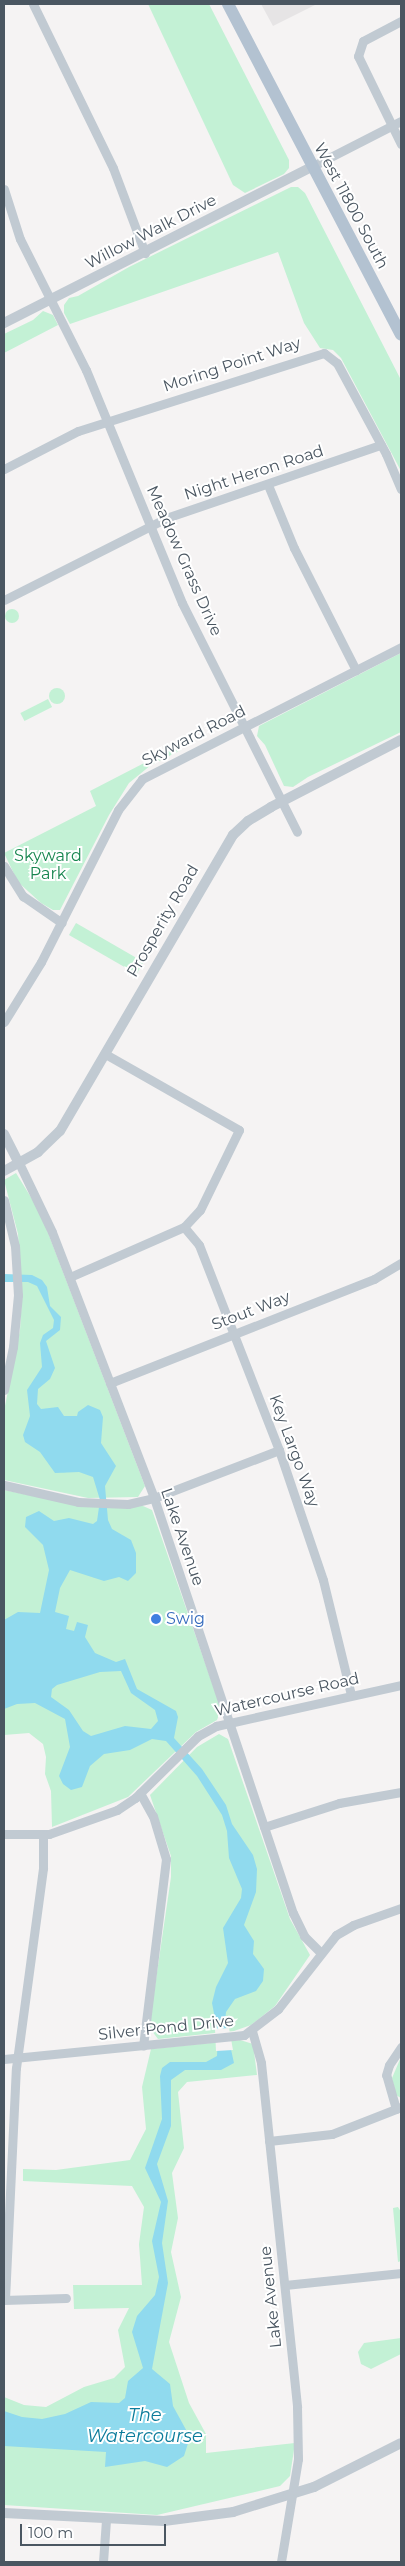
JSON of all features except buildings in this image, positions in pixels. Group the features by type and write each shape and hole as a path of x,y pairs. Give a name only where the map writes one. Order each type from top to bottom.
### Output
{"main road":[{"name":"West 11800 South","path":"228,4 401,335"}],"street":[{"path":"33,4 113,168 145,253"},
{"path":"401,21 367,38 358,48 358,60 401,144"},
{"path":"312,167 401,121"},
{"name":"Willow Walk Drive","path":"4,323 312,167"},
{"name":"Meadow Grass Drive","path":"4,189 20,239 52,298 108,422 182,603 297,832"},
{"name":"Moring Point Way","path":"4,469 71,434 324,353 337,363 381,445 401,489"},
{"name":"Night Heron Road","path":"4,600 150,525 381,445"},
{"path":"268,484 294,548 356,670"},
{"name":"Skyward Road","path":"4,1022 62,923 118,810 133,788 162,767 401,646"},
{"name":"Prosperity Road","path":"4,1171 42,1149 60,1131 225,844 248,821 282,801 401,740"},
{"path":"4,866 23,896 62,923"},
{"path":"70,1277 184,1226 200,1210 239,1130 105,1054"},
{"name":"Lake Avenue","path":"4,1134 47,1220 154,1498 296,1921 320,1952"},
{"path":"4,1200 13,1230 18,1291 16,1327 4,1390"},
{"name":"Key Largo Way","path":"184,1226 199,1245 279,1450 323,1580 351,1695"},
{"name":"Stout Way","path":"110,1384 234,1333 374,1279 401,1263"},
{"path":"4,1485 89,1503 116,1504 154,1498 279,1450"},
{"name":"Watercourse Road","path":"4,1834 43,1835 110,1813 140,1793 208,1729 229,1721 401,1685"},
{"path":"264,1827 331,1805 401,1792"},
{"path":"140,1793 153,1816 166,1859 142,2046"},
{"path":"43,1835 43,1868 18,2058 4,2300 66,2298"},
{"name":"Silver Pond Drive","path":"4,2059 211,2040 236,2037 252,2031 278,2009 320,1952 344,1930 401,1908"},
{"name":"Lake Avenue","path":"252,2031 260,2053 298,2426 293,2493 281,2562"},
{"path":"270,2141 332,2134 399,2108 386,2075 391,2061 401,2047"},
{"path":"285,2285 401,2273"},
{"path":"4,2513 106,2520 164,2521 233,2512 323,2483 401,2442"},
{"path":"103,2562 106,2520"}],"shaded area":[{"path":"261,4 317,4 273,26"}],"green space":[{"path":"148,4 209,4 289,160 289,168 284,174 245,193 233,185"},
{"path":"291,187 298,187 305,193 401,380 401,471 341,358 333,350 320,348 304,323 278,252 70,324 64,313 64,305 69,298 78,296 129,267"},
{"path":"43,311 53,315 58,325 4,353 4,334 33,320"},
{"path":"9,609 15,609 19,616 15,623 9,623 5,619 5,613"},
{"path":"401,653 401,732 308,777 293,787 284,786 265,745 257,736 259,726"},
{"path":"57,688 65,696 57,704 49,696"},
{"path":"48,699 52,707 24,721 20,713"},
{"name":"Skyward Park","path":"181,744 181,750 151,765 129,783 109,815 60,910 53,910 41,903 18,882 4,853 96,806 90,791"},
{"path":"76,923 144,962 137,974 69,935"},
{"path":"16,1173 40,1212 145,1486 138,1497 88,1498 4,1480 4,1411 20,1330 22,1297 18,1234 4,1180"},
{"path":"4,1490 87,1507 143,1506 152,1510 221,1709 217,1720 196,1732 128,1797 52,1827 51,1791 45,1774 46,1757 43,1744 29,1733 4,1735"},
{"path":"219,1734 228,1739 290,1919 310,1955 275,2006 251,2025 234,2031 158,2039 149,2027 171,1877 171,1856 150,1795 197,1747"},
{"path":"240,2040 253,2044 257,2075 187,2082 178,2092 184,2148 172,2173 178,2218 171,2252 181,2297 169,2342 189,2403 206,2434 206,2453 295,2443 290,2476 280,2486 157,2515 4,2505 4,2397 24,2405 46,2407 84,2387 114,2378 125,2367 118,2330 129,2308 74,2309 73,2285 142,2285 139,2244 144,2207 132,2186 23,2181 23,2169 56,2170 130,2160 146,2129 142,2087 151,2049"},
{"path":"401,2057 401,2098 396,2095 392,2078"},
{"path":"398,2207 401,2212 401,2261 398,2262 393,2208"},
{"path":"401,2338 401,2354 371,2369 361,2364 358,2352 364,2343"}],"water":[{"name":"The Watercourse","path":"4,1274 32,1275 42,1280 47,1287 50,1306 61,1317 60,1330 46,1341 55,1368 50,1379 38,1389 37,1404 41,1409 58,1407 64,1416 77,1416 78,1412 88,1405 100,1410 103,1417 101,1443 116,1466 105,1486 108,1520 112,1529 131,1540 136,1553 136,1573 128,1581 119,1577 104,1581 70,1570 60,1588 55,1612 69,1616 66,1629 74,1631 77,1622 88,1625 85,1637 95,1653 116,1662 125,1659 137,1689 176,1711 178,1717 174,1738 202,1769 226,1805 232,1824 253,1855 257,1869 256,1892 244,1925 254,1941 253,1954 264,1969 263,1981 256,1991 235,1999 226,2012 225,2022 234,2063 221,2070 185,2070 171,2080 171,2126 157,2164 168,2201 162,2243 168,2283 152,2369 170,2384 173,2406 190,2437 184,2456 167,2467 145,2461 105,2467 106,2452 4,2446 4,2411 22,2417 42,2419 65,2414 91,2402 119,2403 125,2398 128,2381 143,2368 132,2332 137,2316 155,2295 159,2277 152,2241 161,2202 145,2168 162,2119 160,2076 162,2068 170,2062 206,2062 217,2056 218,2034 212,2003 216,1987 228,1963 223,1928 241,1898 242,1889 229,1858 227,1831 222,1815 197,1776 166,1741 152,1739 130,1750 104,1754 90,1766 82,1787 71,1790 63,1784 59,1776 70,1747 65,1719 35,1703 17,1704 4,1709 4,1620 18,1612 40,1613 49,1570 43,1545 25,1527 26,1517 39,1511 54,1521 69,1518 93,1524 97,1521 100,1500 93,1477 79,1472 55,1473 40,1452 25,1442 23,1435 30,1416 27,1390 42,1367 40,1343 43,1335 53,1328 54,1320 37,1286 28,1282 4,1282","holes":["121,1671 131,1693 155,1710 158,1721 151,1729 125,1726 91,1736 83,1731 69,1710 51,1697 52,1689 57,1685 100,1672"]}],"pier":[{"path":"229,2028 233,2050 216,2051 215,2029"}],"place":[{"name":"Swig","path":"156,1619"}]}
